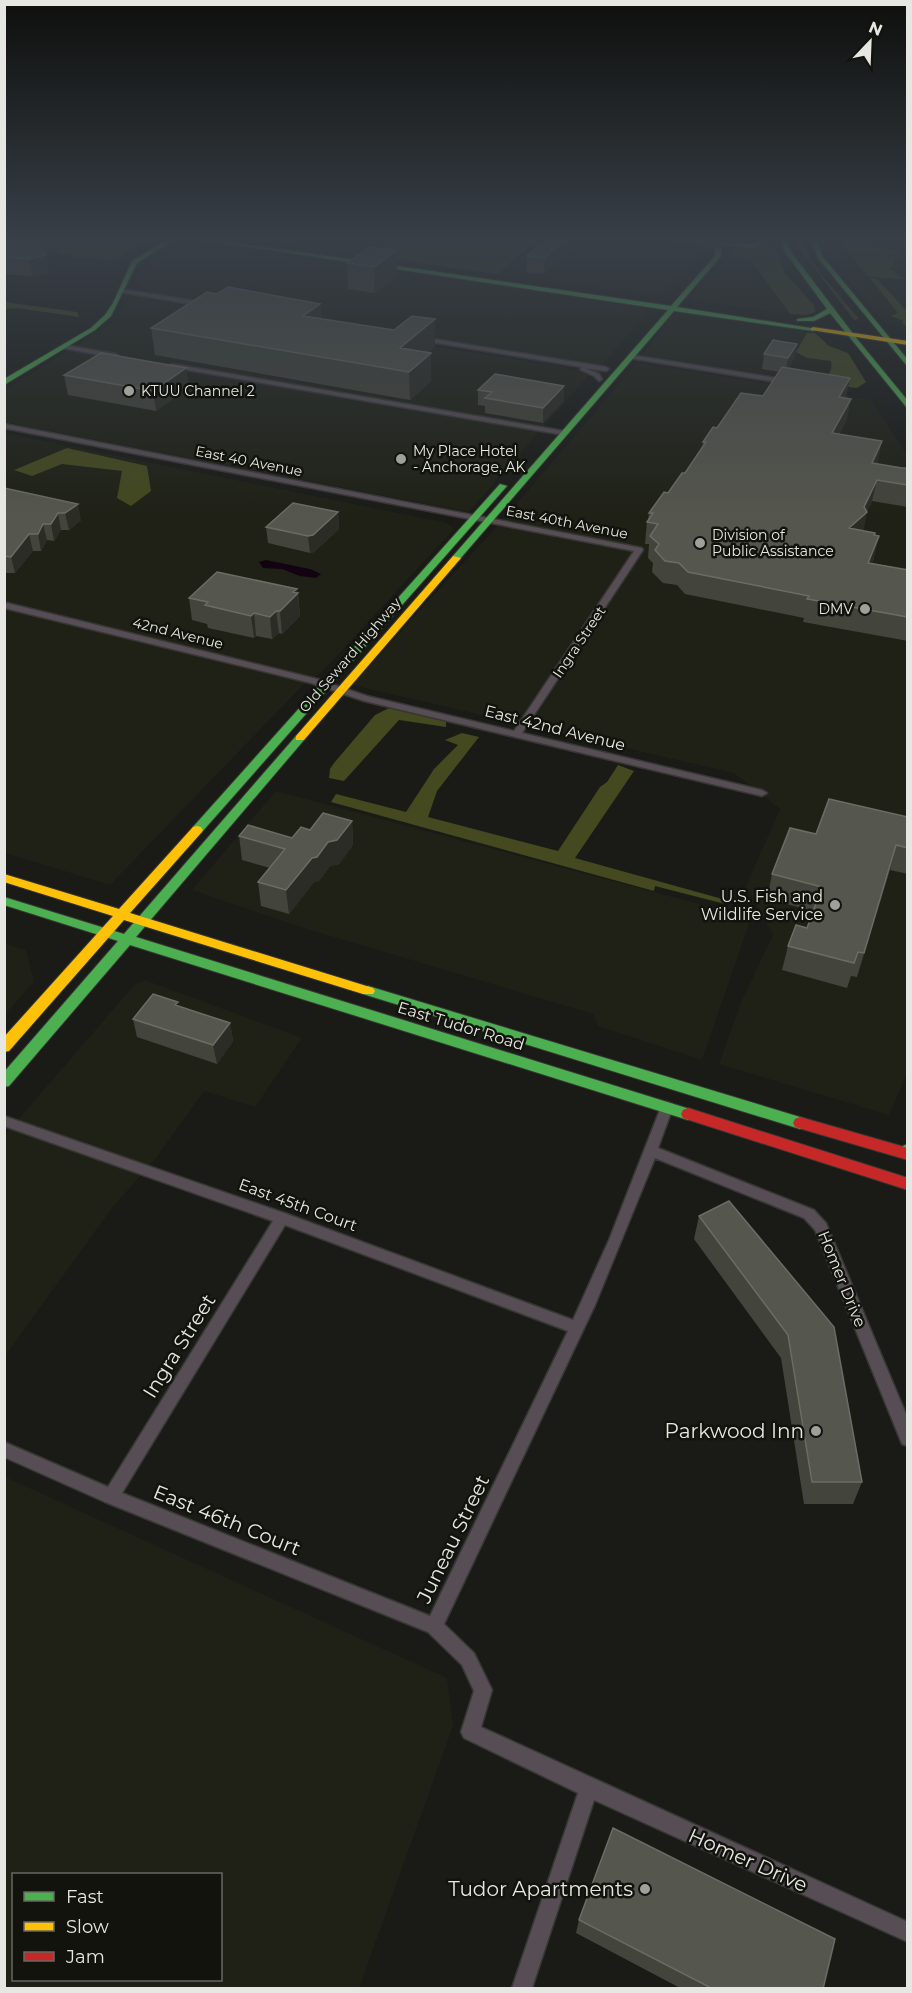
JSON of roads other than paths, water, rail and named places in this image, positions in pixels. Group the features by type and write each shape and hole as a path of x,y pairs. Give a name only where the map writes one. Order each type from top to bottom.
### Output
{"main road":[{"path":"4,383 88,332"},
{"name":"Old Seward Highway","path":"4,1082 342,688 490,520 558,432 645,332"},
{"name":"Old Seward Highway","path":"601,380 631,357 650,332"},
{"path":"849,332 908,407"},
{"path":"855,332 908,343"},
{"path":"880,332 907,361"},
{"path":"883,336 908,336"},
{"name":"Old Seward Highway","path":"4,1047 475,517 558,432"},
{"name":"East Tudor Road","path":"4,878 707,1096 907,1154"},
{"name":"East Tudor Road","path":"4,901 908,1184"}],"street":[{"path":"417,339 556,361 597,375 601,380"},
{"path":"64,347 127,358"},
{"path":"631,357 801,384"},
{"path":"556,361 601,380"},
{"path":"159,364 558,432"},
{"name":"East 40 Avenue","path":"4,426 490,520"},
{"name":"East 40th Avenue","path":"490,520 639,550"},
{"name":"Ingra Street","path":"517,734 639,550"},
{"name":"42nd Avenue","path":"7,606 342,688"},
{"name":"East 42nd Avenue","path":"342,688 364,698 762,793"},
{"name":"Juneau Street","path":"589,1788 470,1732 483,1690 468,1659 434,1626 577,1328 667,1107"},
{"name":"East 45th Court","path":"4,1121 282,1218 577,1328"},
{"name":"Homer Drive","path":"651,1150 809,1214 821,1227 908,1439"},
{"name":"Ingra Street","path":"111,1496 282,1218"},
{"name":"East 46th Court","path":"4,1449 111,1496 434,1626"},
{"path":"522,1989 589,1788"},
{"name":"Homer Drive","path":"589,1788 908,1932"}],"place":[{"name":"KTUU Channel 2","path":"129,391"},
{"name":"My Place Hotel - Anchorage, AK","path":"401,459"},
{"name":"Division of Public Assistance","path":"700,543"},
{"name":"DMV","path":"865,609"},
{"name":"U.S. Fish and Wildlife Service","path":"835,905"},
{"name":"Parkwood Inn","path":"816,1431"},
{"name":"Tudor Apartments","path":"645,1889"}]}
